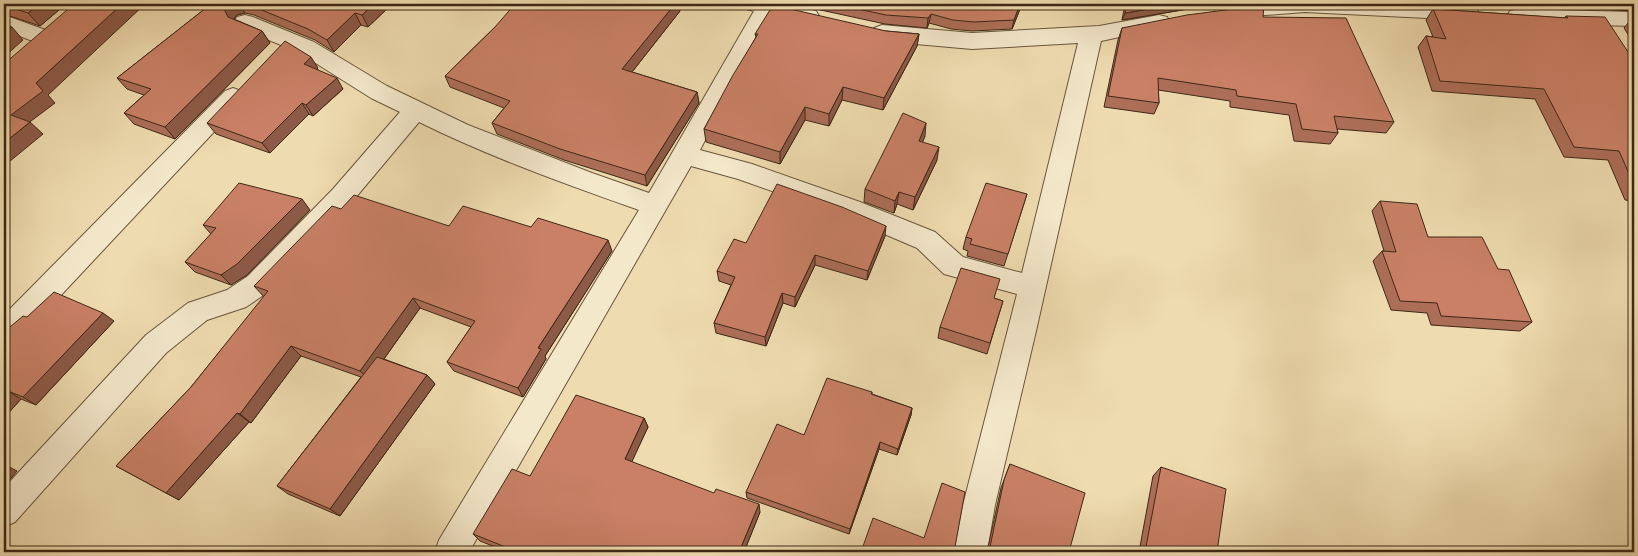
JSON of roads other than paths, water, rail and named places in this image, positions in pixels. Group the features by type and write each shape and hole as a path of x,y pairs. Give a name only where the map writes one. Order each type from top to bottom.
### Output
{"street":[{"path":"451,552 685,155 737,57 760,5 830,21"},
{"path":"1210,14 1248,8 1304,5 1489,15 1634,19"},
{"path":"866,30 894,35 972,42 1091,34 1182,18"},
{"path":"1604,18 1619,42"},
{"path":"4,22 50,31 24,54"},
{"path":"245,22 319,54 379,92 459,131 520,156 654,205"},
{"path":"971,552 979,505 1091,34"},
{"path":"268,61 289,40"},
{"path":"4,332 24,315 247,82"},
{"path":"4,511 156,344 198,311 236,298 258,284 342,196 416,110"},
{"path":"685,155 743,171 843,206 906,230 926,240 954,266 1032,287"}]}
